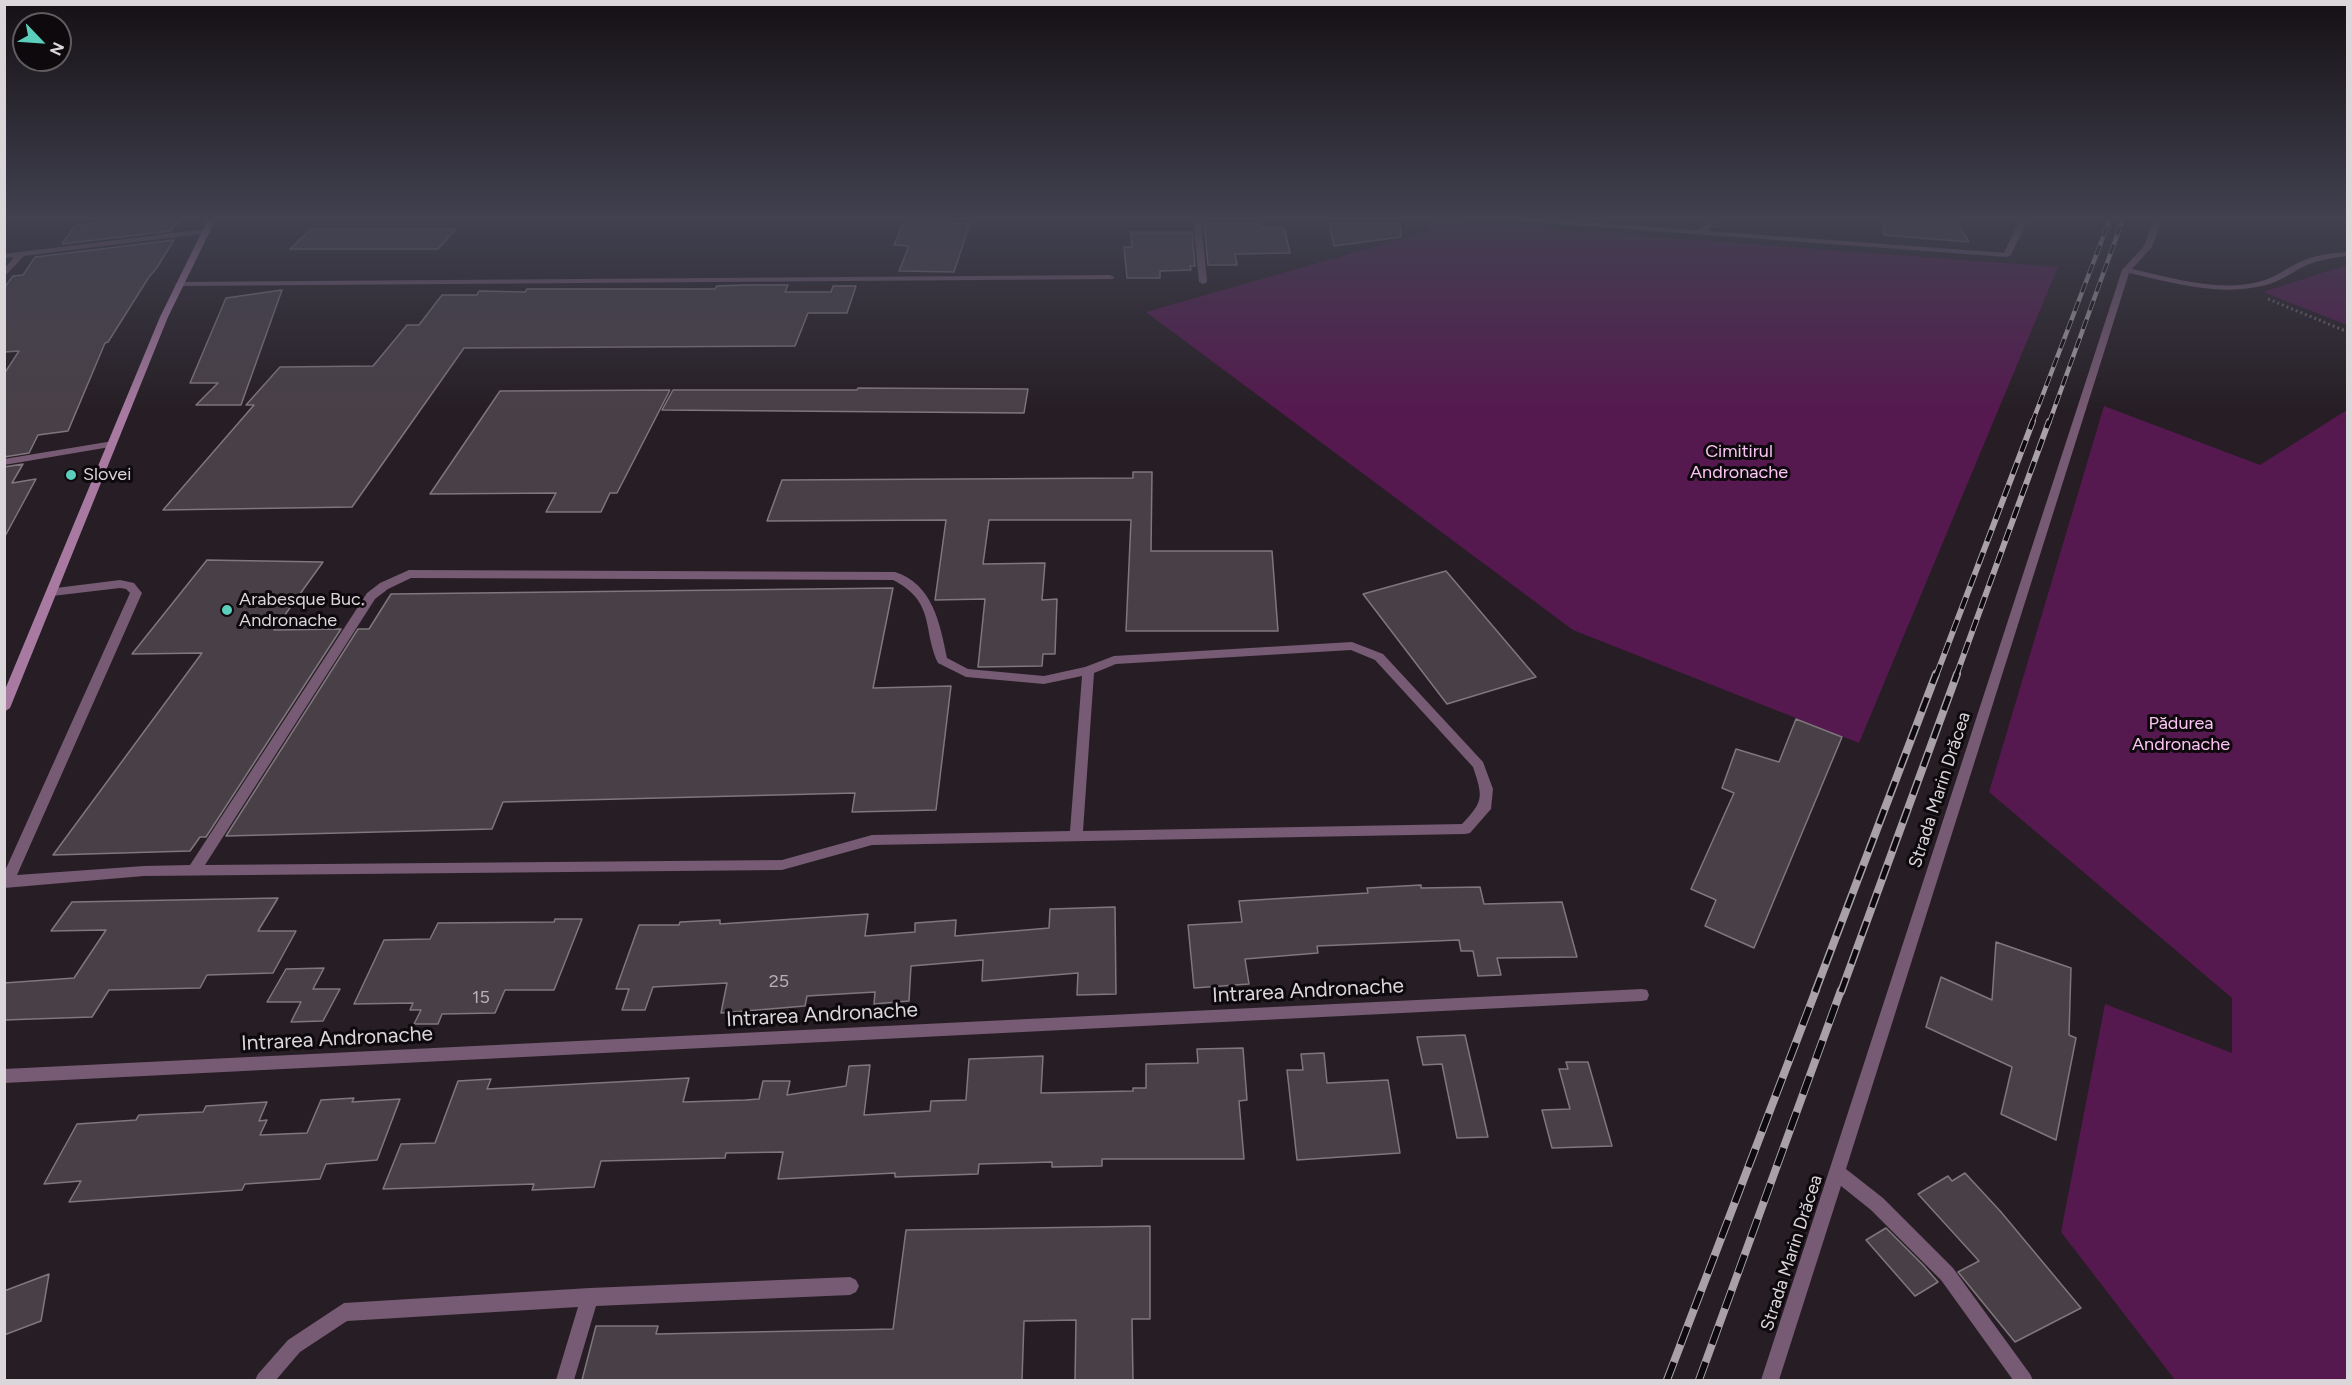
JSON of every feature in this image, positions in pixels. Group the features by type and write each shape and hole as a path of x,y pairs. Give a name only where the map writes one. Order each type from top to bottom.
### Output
{"main road":[{"path":"4,708 10,682 52,592 179,284"}],"street":[{"path":"179,284 228,284"},
{"name":"Strada Marin Drăcea","path":"1770,1380 2122,284"},
{"path":"2207,284 2241,286 2259,284"},
{"path":"4,462 113,444"},
{"path":"52,592 120,584 130,586 136,593 6,881 144,871 782,865 872,840 1465,830 1484,809 1487,789 1479,765 1379,657 1352,646 1114,660 1088,671 1044,680 966,673 942,660 934,625 924,598 908,581 894,576 409,574 384,586 371,596 194,870"},
{"path":"1076,836 1088,671"},
{"name":"Intrarea Andronache","path":"4,1076 1642,995"},
{"path":"1836,1172 1877,1204 1947,1274 2024,1380"},
{"path":"264,1380 294,1346 344,1312 590,1297 850,1286"},
{"path":"564,1380 590,1297"}],"path":[{"path":"2268,299 2348,332"}],"green space":[{"name":"Cimitirul Andronache","path":"1245,284 2051,284 1859,743 1573,630 1146,312"},
{"path":"2289,284 2347,284 2347,325 2263,292"},
{"name":"Pădurea Andronache","path":"2104,406 2260,465 2347,410 2347,1380 2175,1380 2061,1232 2105,1004 2232,1053 2232,998 1989,792"}],"building":[{"path":"7,284 145,284 108,342 105,343 68,431 38,435 29,453 4,457 4,374 19,351 4,352 4,288"},
{"path":"788,285 785,292 831,292 833,286 856,286 847,313 808,313 795,346 464,348 352,507 163,510 254,405 246,405 280,367 373,366 407,325 419,325 442,295 477,295 479,291 525,292 527,289 715,289 717,286"},
{"path":"282,290 241,405 196,405 218,383 190,383 226,298"},
{"path":"858,388 1028,389 1024,413 662,410 673,390 857,390"},
{"path":"670,390 617,493 610,493 601,512 546,512 556,493 430,494 500,391"},
{"path":"23,464 12,483 36,479 4,538 4,467"},
{"path":"1133,472 1152,472 1151,551 1272,551 1278,631 1126,631 1131,520 989,520 983,564 1045,563 1042,600 1057,599 1055,654 1043,654 1042,666 978,667 985,599 935,600 946,520 767,521 782,480 1133,478"},
{"path":"207,560 323,562 274,630 341,629 206,837 200,837 190,851 53,855 202,653 132,654"},
{"path":"1446,571 1536,677 1447,704 1363,594"},
{"path":"893,588 873,688 951,686 936,810 852,812 855,793 503,802 492,829 226,836 358,629 369,629 391,594"},
{"path":"1796,719 1842,737 1754,948 1705,926 1716,900 1691,889 1734,793 1722,788 1736,749 1779,762"},
{"path":"1421,885 1421,888 1480,887 1484,904 1562,902 1577,957 1497,958 1501,975 1478,976 1473,951 1461,951 1459,940 1317,946 1318,953 1245,959 1249,984 1194,988 1188,925 1242,922 1239,901 1368,893 1367,888"},
{"path":"278,898 258,931 296,931 273,973 207,975 200,988 109,990 92,1017 4,1020 4,983 74,978 106,930 51,931 72,902"},
{"path":"1115,907 1116,994 1077,995 1078,973 982,981 983,960 911,966 909,1001 874,1004 875,992 807,996 805,1006 721,1013 727,983 653,987 645,1010 622,1010 629,989 616,989 639,925 679,925 680,922 720,920 720,924 868,914 865,936 915,932 915,923 956,920 955,936 1049,928 1050,909"},
{"path":"555,919 582,919 554,990 505,990 495,1013 442,1014 438,1024 414,1024 421,1010 410,1010 413,1003 354,1004 384,940 430,939 438,923 554,922"},
{"path":"1996,942 2071,968 2069,1035 2076,1038 2056,1140 2001,1114 2012,1067 1926,1027 1941,977 1992,1000"},
{"path":"324,968 313,989 340,989 323,1021 291,1022 301,1002 267,1002 286,969"},
{"path":"1465,1035 1488,1137 1457,1138 1442,1064 1423,1065 1417,1037"},
{"path":"1243,1048 1247,1100 1239,1101 1244,1159 1102,1159 1102,1166 1052,1167 1052,1162 979,1164 978,1174 895,1177 895,1173 778,1179 783,1152 726,1153 725,1158 601,1161 594,1187 532,1190 534,1184 383,1189 401,1144 435,1143 458,1081 491,1079 487,1089 689,1078 683,1102 745,1100 759,1099 763,1081 790,1081 787,1095 846,1086 849,1066 870,1065 864,1115 930,1111 931,1101 966,1100 969,1059 1043,1056 1041,1093 1133,1091 1133,1088 1146,1088 1146,1064 1198,1063 1197,1049"},
{"path":"1324,1053 1327,1083 1388,1080 1400,1153 1297,1160 1287,1070 1303,1070 1301,1054"},
{"path":"1566,1062 1588,1062 1612,1146 1552,1148 1542,1110 1570,1109 1559,1069 1568,1069"},
{"path":"354,1098 352,1102 400,1099 377,1160 326,1164 320,1179 245,1184 242,1190 69,1202 81,1181 44,1184 77,1124 136,1120 139,1115 203,1112 206,1106 267,1102 259,1121 267,1120 260,1135 307,1133 321,1100"},
{"path":"1965,1173 2001,1212 2081,1308 2015,1342 1958,1272 1979,1261 1918,1194 1948,1176 1952,1181"},
{"path":"1150,1226 1150,1319 1132,1319 1133,1380 1075,1380 1076,1320 1024,1321 1022,1380 582,1380 596,1326 658,1326 656,1334 893,1329 906,1230"},
{"path":"1886,1228 1938,1282 1915,1296 1866,1240"},
{"path":"49,1274 41,1321 4,1335 4,1291"}],"railway":[{"path":"2032,423 2085,284"},
{"path":"2049,423 2100,284"},
{"path":"1936,676 2033,421"},
{"path":"1956,676 2049,421"},
{"path":"1815,992 1936,674"},
{"path":"1841,992 1957,674"},
{"path":"1667,1380 1816,990"},
{"path":"1699,1380 1841,990"}],"place":[{"name":"Slovei","path":"71,475"},
{"name":"Arabesque Buc. Andronache","path":"227,610"}]}
